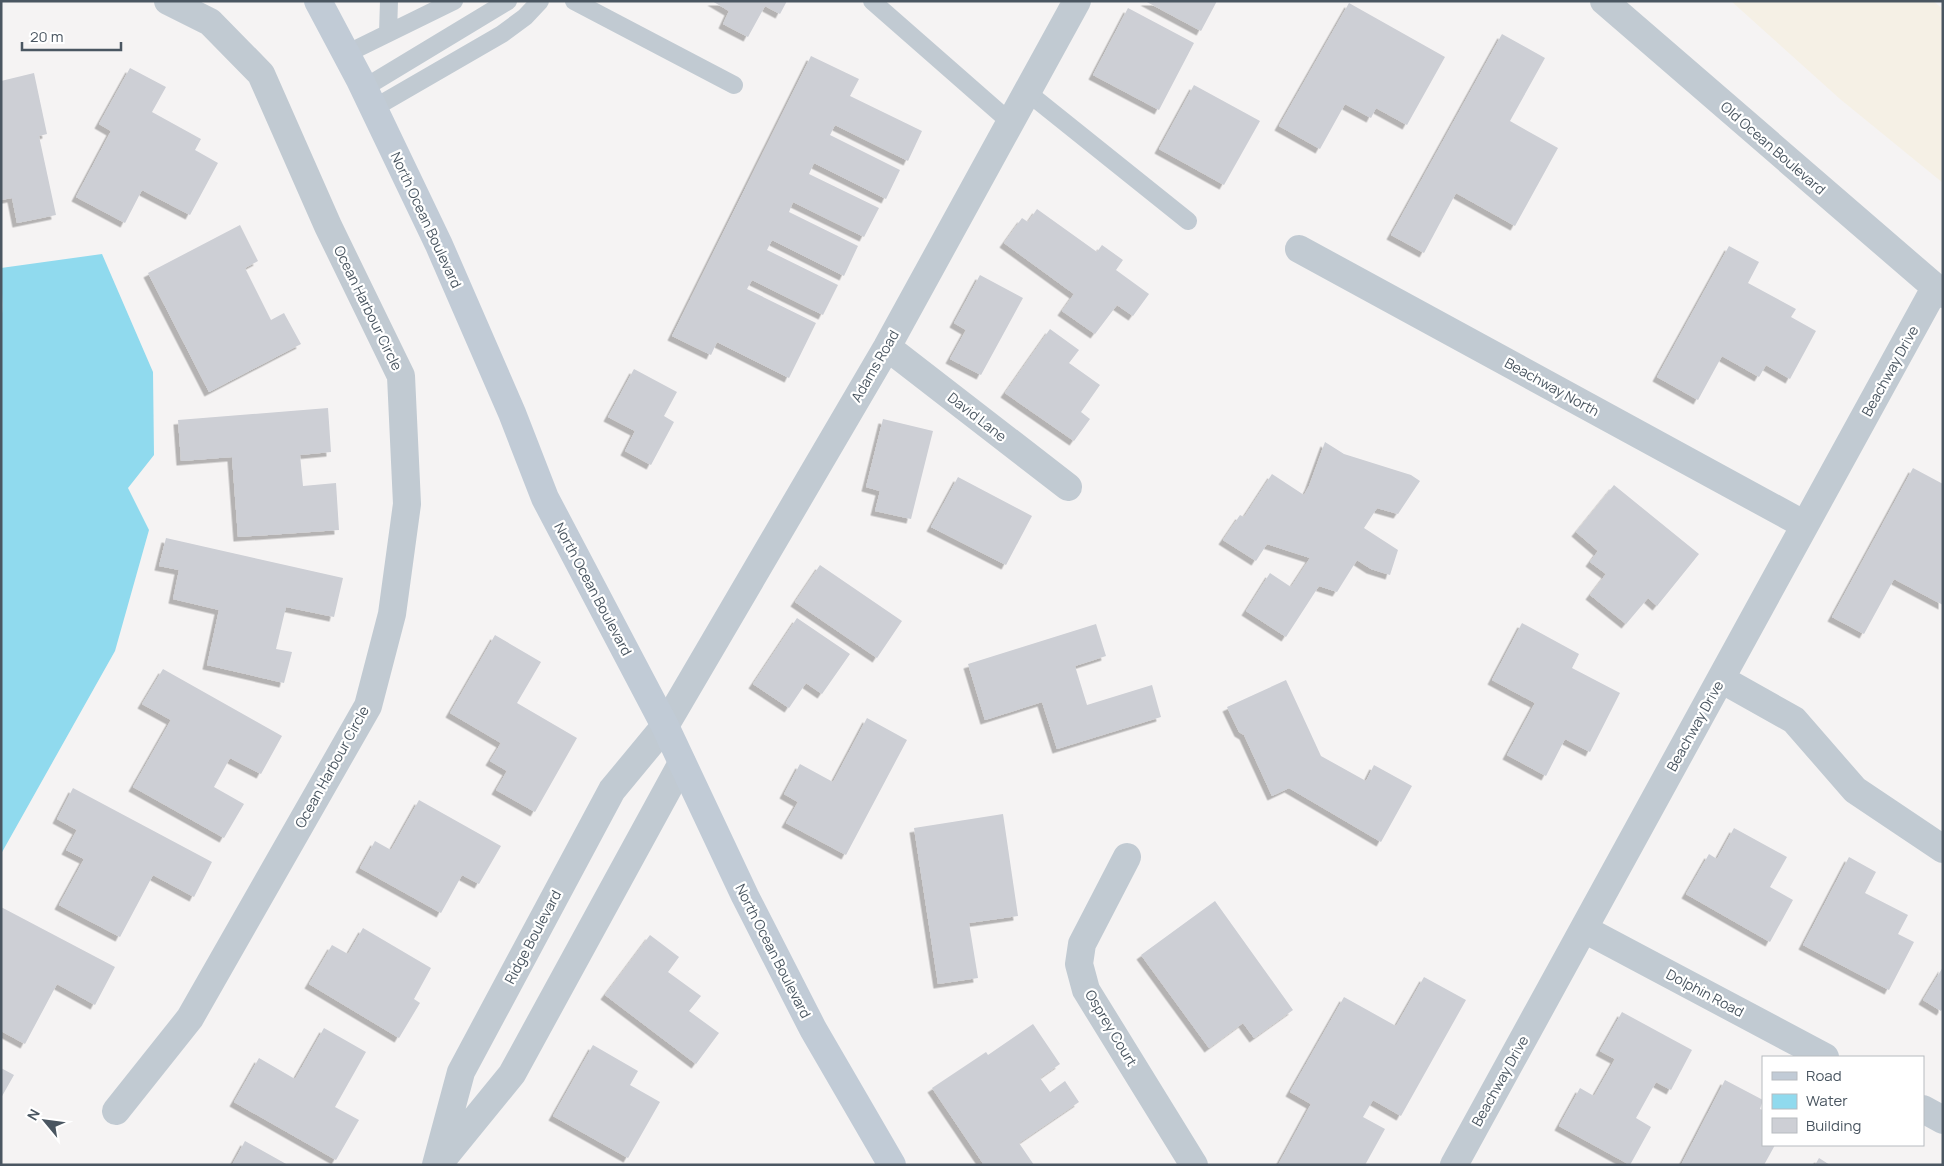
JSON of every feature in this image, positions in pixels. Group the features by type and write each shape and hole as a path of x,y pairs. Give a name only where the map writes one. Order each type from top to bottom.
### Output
{"main road":[{"name":"North Ocean Boulevard","path":"318,1 369,98 440,244 512,412 545,498 665,726 745,896 813,1029 892,1165"}],"street":[{"name":"Ocean Harbour Circle","path":"116,1110 190,1018 368,706 392,614 407,504 401,376 328,226 261,74 210,22 168,1"},
{"name":"Adams Road","path":"665,726 887,347 1077,1"},
{"name":"Old Ocean Boulevard","path":"1604,1 1939,291"},
{"name":"Beachway North","path":"1300,249 1805,525"},
{"name":"Beachway Drive","path":"1454,1165 1805,525 1939,291"},
{"name":"David Lane","path":"887,347 1068,487"},
{"path":"1721,679 1794,720 1855,790 1943,849"},
{"name":"Ridge Boulevard","path":"437,1165 461,1072 612,790 665,726"},
{"name":"Ridge Boulevard","path":"437,1165 512,1074 682,763"},
{"name":"Osprey Court","path":"1126,856 1082,944 1079,964 1086,990 1194,1165"},
{"name":"Dolphin Road","path":"1584,929 1823,1056"},
{"path":"1924,1110 1943,1120"}],"lane":[{"path":"388,33 389,1"},
{"path":"346,54 454,1"},
{"path":"369,98 508,1"},
{"path":"369,98 502,34 525,17 540,1"},
{"path":"574,1 734,85"},
{"path":"872,1 1010,122"},
{"path":"1027,92 1188,221"}],"sand":[{"path":"1731,1 1933,1 1943,9 1943,183 1840,99"}],"water":[{"path":"102,254 153,372 154,455 128,488 149,530 115,651 1,854 1,268"}],"building":[{"path":"712,1 787,1 780,14 765,6 748,37 723,24 729,11"},
{"path":"1145,1 1217,1 1201,31"},
{"path":"1349,3 1445,57 1407,125 1376,108 1371,118 1345,104 1320,149 1279,126"},
{"path":"1128,8 1194,43 1159,110 1093,75"},
{"path":"1502,34 1545,58 1510,121 1558,148 1515,226 1456,193 1424,253 1391,235"},
{"path":"811,56 859,79 850,96 922,131 908,161 835,125 830,135 900,170 886,199 814,163 809,174 879,208 864,237 793,202 789,212 858,246 844,276 772,240 767,250 838,285 823,315 752,280 747,289 816,323 789,378 717,342 711,355 672,336"},
{"path":"130,68 166,87 152,112 201,139 195,150 218,163 190,215 142,190 125,223 76,197 111,131 99,124"},
{"path":"34,73 47,134 39,136 56,215 17,223 12,198 1,200 1,81"},
{"path":"1194,85 1260,121 1224,185 1159,149"},
{"path":"1037,209 1097,252 1102,245 1123,260 1116,270 1149,294 1133,316 1117,305 1095,334 1062,311 1074,294 1004,243 1022,218 1028,222"},
{"path":"240,225 258,261 245,268 271,320 284,313 301,344 209,392 148,273"},
{"path":"1729,246 1759,262 1748,283 1796,309 1791,317 1816,331 1790,379 1766,365 1759,377 1722,356 1698,400 1657,377"},
{"path":"980,275 1023,298 981,375 950,359 966,330 954,323"},
{"path":"1050,329 1079,350 1069,363 1100,385 1081,412 1090,419 1074,441 1005,393"},
{"path":"634,369 677,392 664,416 674,422 651,465 625,451 635,431 608,417"},
{"path":"328,408 331,452 300,455 303,486 336,483 339,530 238,537 232,457 181,461 178,420"},
{"path":"883,419 933,431 911,519 875,511 880,491 866,487"},
{"path":"1325,442 1344,454 1411,475 1420,481 1398,514 1377,508 1364,528 1398,550 1390,575 1371,569 1357,560 1337,592 1319,586 1286,637 1246,611 1270,573 1291,587 1310,558 1267,544 1256,561 1223,540 1240,515 1244,517 1272,474 1304,495"},
{"path":"1913,468 1943,484 1943,605 1894,579 1864,634 1832,617"},
{"path":"958,477 1032,516 1006,565 931,527"},
{"path":"1614,485 1699,554 1657,606 1648,598 1626,624 1590,595 1606,574 1590,562 1598,551 1576,532"},
{"path":"166,538 343,578 334,617 286,607 276,649 292,652 284,683 207,665 219,610 173,599 179,570 159,566"},
{"path":"820,565 902,621 877,658 795,602"},
{"path":"797,618 850,654 822,694 806,683 789,708 753,684"},
{"path":"1522,623 1579,654 1572,668 1620,693 1590,752 1565,739 1546,776 1507,755 1535,703 1492,680"},
{"path":"1096,624 1106,656 1075,666 1087,705 1152,685 1161,717 1057,749 1042,702 985,720 968,664"},
{"path":"495,635 541,662 517,703 577,738 535,812 496,790 507,771 490,761 501,743 450,713"},
{"path":"163,669 282,736 261,774 230,758 214,787 244,804 224,838 133,787 171,720 142,704"},
{"path":"1286,680 1321,756 1366,781 1374,765 1412,786 1381,842 1289,788 1272,796 1244,735 1239,732 1227,707"},
{"path":"867,718 907,740 846,855 786,823 798,802 784,794 800,764 833,782"},
{"path":"73,788 212,862 194,897 153,875 120,937 59,905 84,859 66,850 77,830 57,819"},
{"path":"419,800 501,846 479,884 462,875 441,913 360,868 375,841 391,850"},
{"path":"1003,814 1018,916 969,923 978,978 938,984 914,828"},
{"path":"1734,828 1787,857 1770,887 1793,900 1770,942 1686,894 1709,854 1717,859"},
{"path":"1849,857 1876,872 1865,893 1908,915 1898,934 1914,942 1889,990 1803,945"},
{"path":"1215,901 1293,1010 1254,1038 1243,1023 1209,1048 1141,955"},
{"path":"1,907 115,967 95,1005 57,984 25,1044 1,1031"},
{"path":"363,928 431,968 414,999 420,1003 399,1038 309,984 332,945 348,954"},
{"path":"650,935 679,957 668,972 701,996 689,1011 719,1033 696,1064 605,995"},
{"path":"1943,967 1943,1008 1941,1011 1923,1000"},
{"path":"1424,977 1466,1000 1401,1116 1373,1100 1363,1117 1385,1129 1365,1165 1278,1165 1311,1104 1290,1092 1344,997 1396,1026"},
{"path":"1622,1012 1692,1050 1671,1090 1656,1082 1636,1118 1651,1127 1630,1165 1559,1126 1580,1088 1594,1096 1615,1059 1600,1051"},
{"path":"1033,1024 1060,1064 1040,1078 1050,1092 1065,1081 1079,1102 1019,1143 1034,1165 984,1165 932,1088 986,1052 988,1055"},
{"path":"324,1028 366,1052 335,1107 359,1120 336,1160 234,1102 259,1058 295,1079"},
{"path":"593,1045 638,1071 630,1085 660,1102 628,1158 553,1116"},
{"path":"1,1068 14,1075 1,1098"},
{"path":"1725,1080 1762,1099 1760,1109 1762,1110 1762,1146 1774,1146 1764,1165 1681,1165"},
{"path":"245,1141 288,1165 232,1165"},
{"path":"1819,1158 1830,1165 1815,1165"}]}
